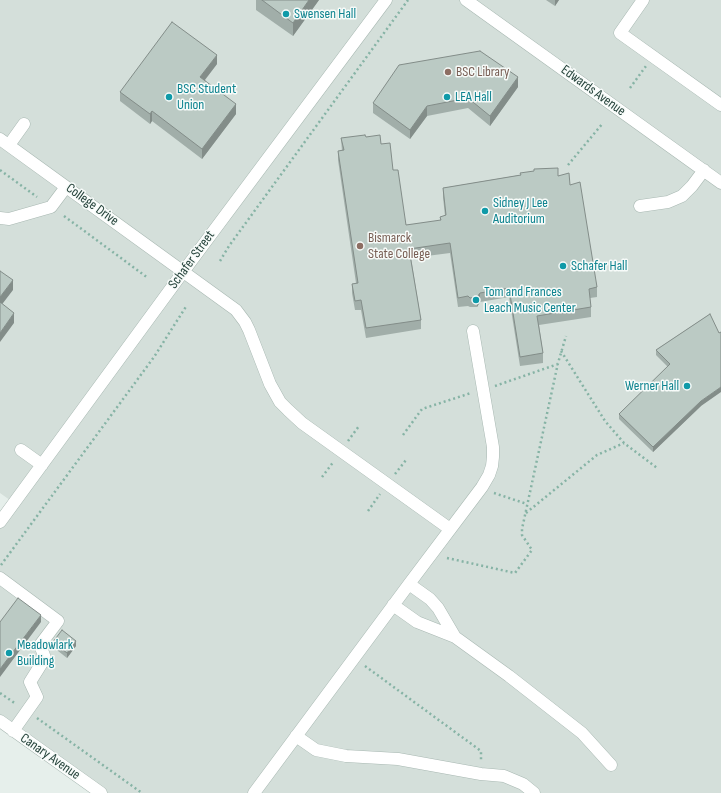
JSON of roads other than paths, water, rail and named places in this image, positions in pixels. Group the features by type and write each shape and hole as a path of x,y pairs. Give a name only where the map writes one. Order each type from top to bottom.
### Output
{"street":[{"name":"Schafer Street","path":"0,522 386,0"},
{"name":"Edwards Avenue","path":"466,0 721,183"},
{"path":"643,0 620,33 721,105"},
{"path":"4,142 24,124"},
{"name":"College Drive","path":"4,142 236,310 246,322 270,384 280,402 302,423 450,530"},
{"path":"640,206 668,202 682,196 704,170"},
{"path":"0,218 9,219 51,206 66,187"},
{"path":"254,793 482,487 489,475 492,466 493,448 473,331"},
{"path":"21,450 42,465"},
{"path":"0,578 58,621 40,645 45,658 30,682 37,697 13,731"},
{"path":"409,584 438,608 455,637"},
{"path":"393,605 417,622 455,637 510,676 574,725 588,738 611,765"},
{"name":"Canary Avenue","path":"0,721 101,793"},
{"path":"296,736 316,750 346,756 398,759 481,774 504,776 523,784 534,793"}],"place":[{"name":"Swensen Hall","path":"286,14"},
{"name":"BSC Library","path":"448,72"},
{"name":"BSC Student Union","path":"169,97"},
{"name":"LEA Hall","path":"447,97"},
{"name":"Sidney J Lee Auditorium","path":"485,211"},
{"name":"Bismarck State College","path":"360,246"},
{"name":"Schafer Hall","path":"563,266"},
{"name":"Tom and Frances Leach Music Center","path":"476,300"},
{"name":"Werner Hall","path":"687,386"},
{"name":"Meadowlark Building","path":"9,653"}]}
